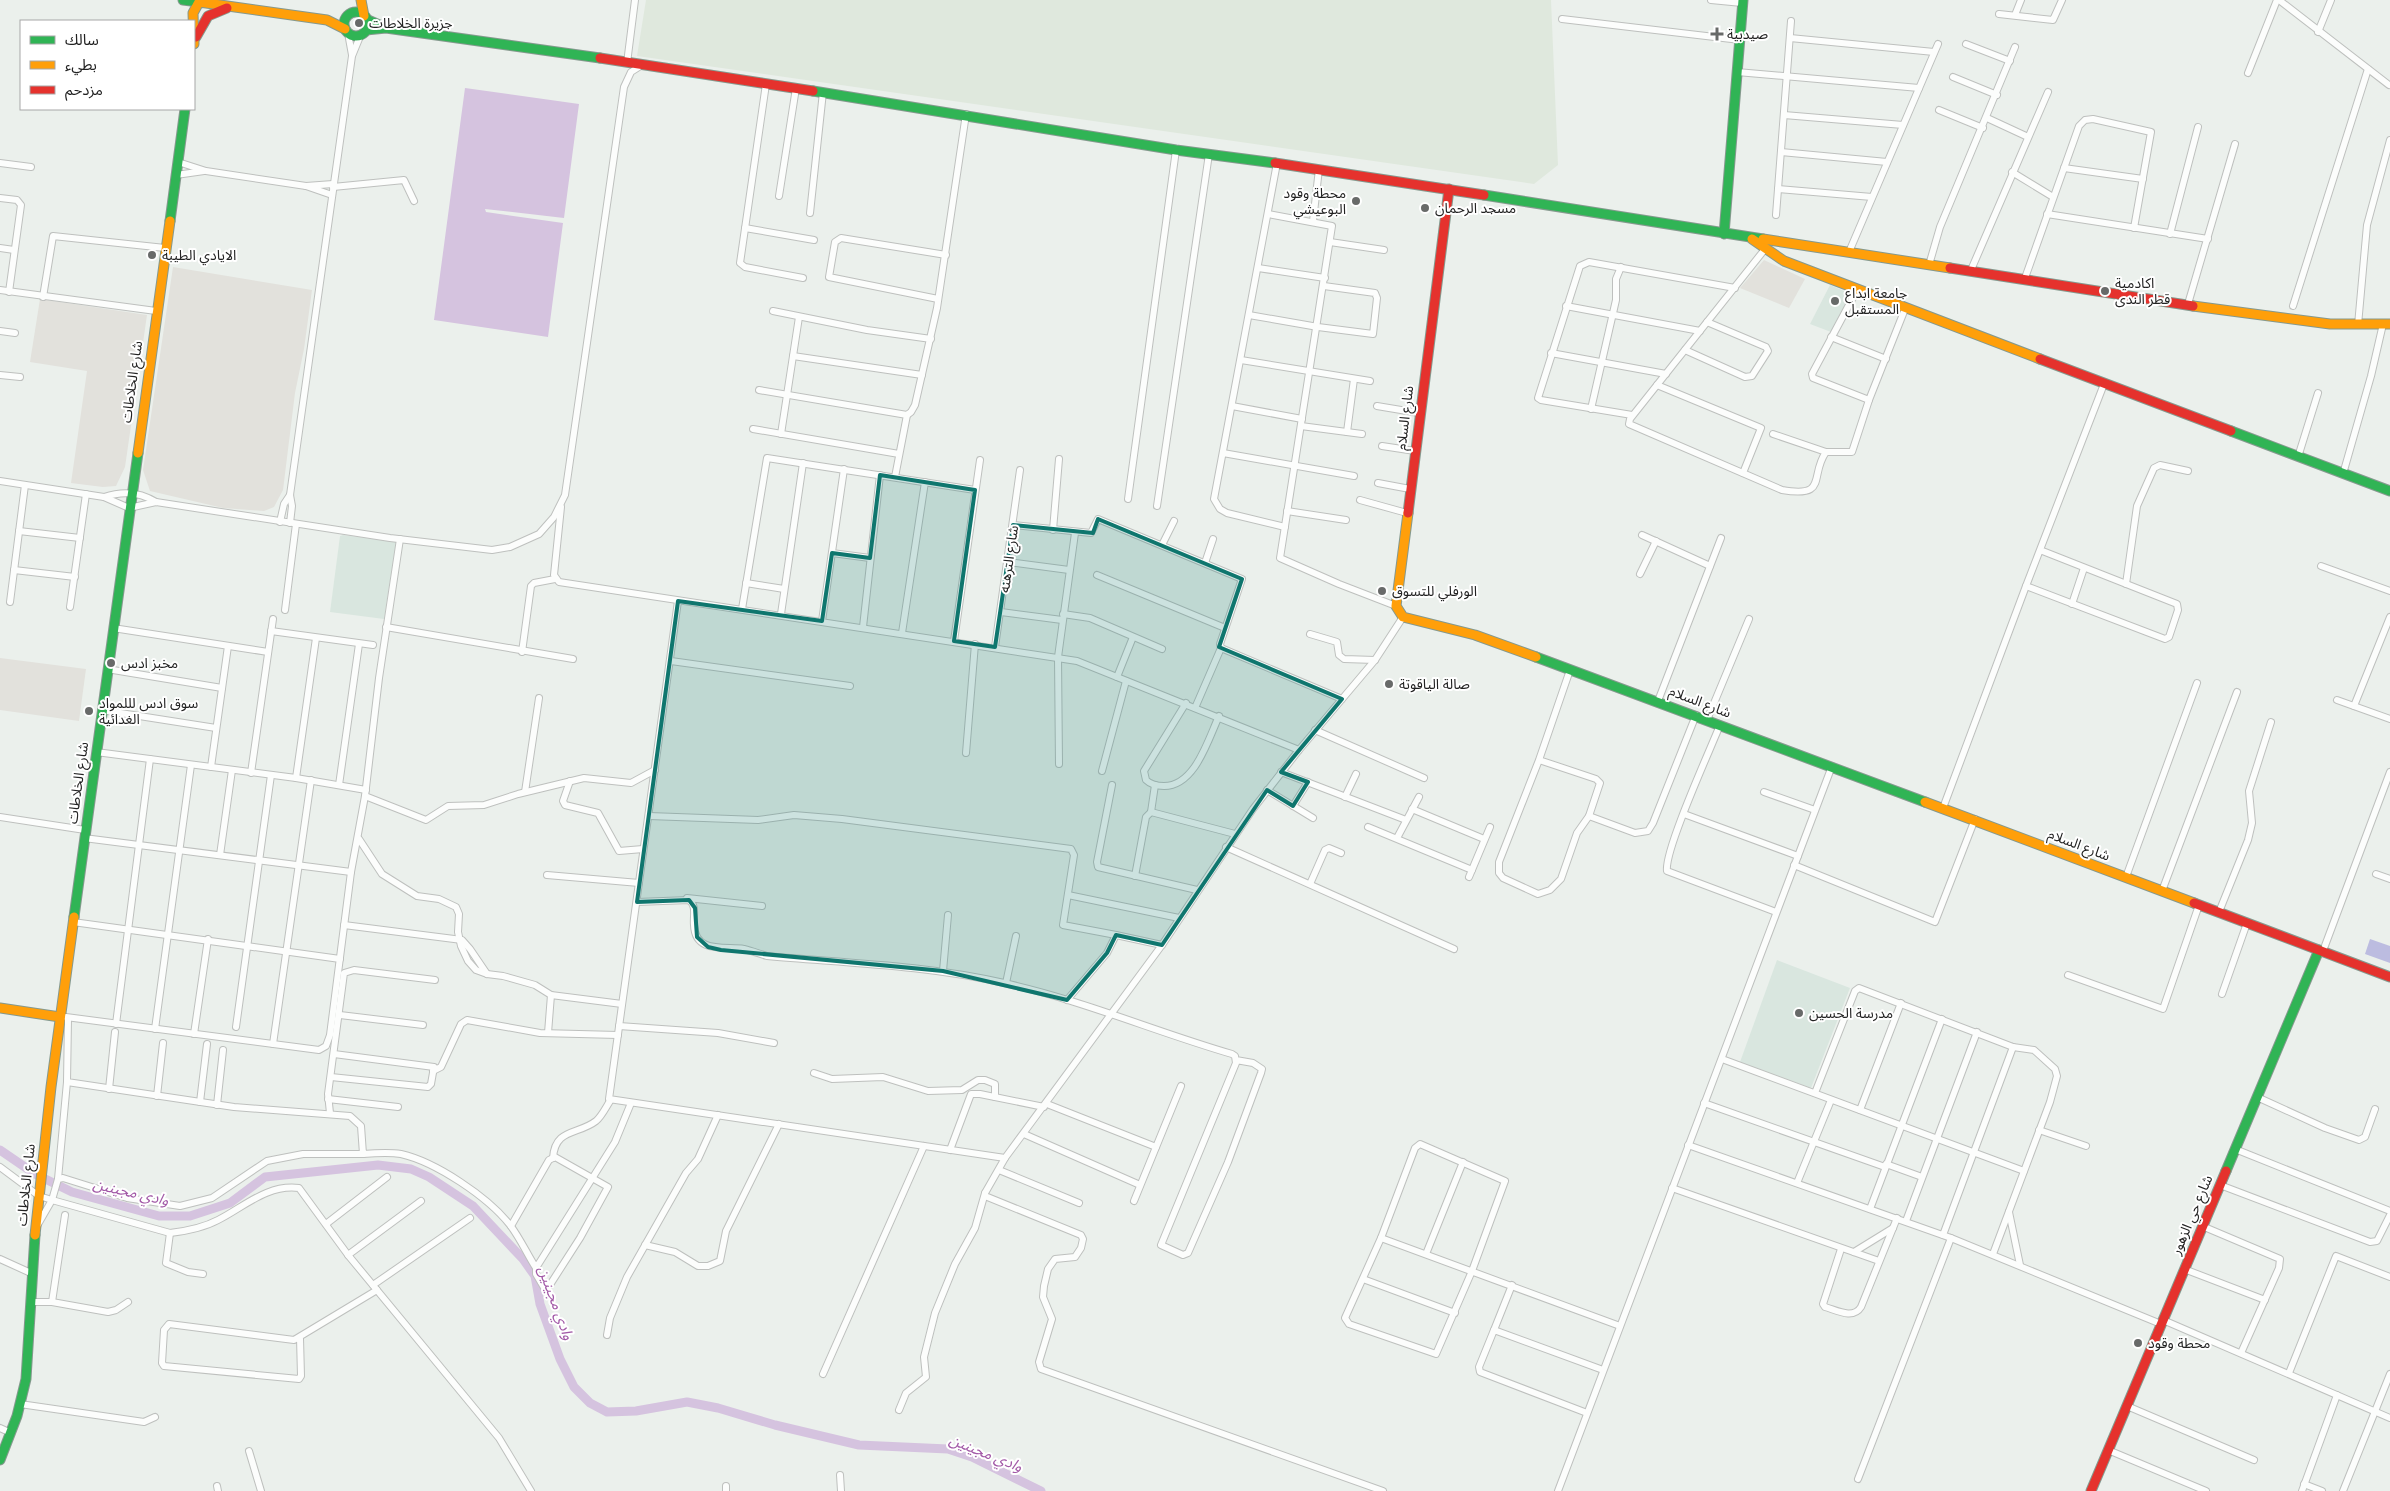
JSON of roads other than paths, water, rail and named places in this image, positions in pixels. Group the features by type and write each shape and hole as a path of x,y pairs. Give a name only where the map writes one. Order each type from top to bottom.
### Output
{"main road":[{"path":"183,0 327,20 347,31 363,32 386,28"},
{"path":"347,31 344,24 348,15 360,0"},
{"path":"360,0 365,18 363,32"},
{"path":"193,20 193,13 199,2"},
{"path":"1724,234 1742,2"},
{"path":"195,42 202,24 208,16 232,7"},
{"path":"327,20 359,12 365,18 386,28 966,114 1176,150 1319,169 1724,234 2308,322 2358,325 2387,324"},
{"name":"شارع الخلاطات","path":"0,1460 20,1404 28,1360 42,1157 64,1017 73,922 101,710 185,110"},
{"name":"شارع السلام","path":"1396,606 1448,189"},
{"path":"1750,238 1793,265 2390,491"},
{"path":"1396,606 1403,618"},
{"name":"شارع السلام","path":"1403,618 1461,631 1658,701 2390,977"},
{"name":"شارع حي الزهور","path":"2092,1491 2256,1098 2321,951"},
{"path":"0,1008 64,1017"}],"street":[{"path":"627,63 636,0"},
{"path":"1711,0 1742,2"},
{"path":"2015,15 2021,0"},
{"path":"1998,14 2053,20 2062,0"},
{"path":"2248,73 2278,0 2389,85"},
{"path":"2318,32 2331,0"},
{"path":"1562,19 1740,40"},
{"path":"1776,216 1791,21"},
{"path":"347,31 352,56"},
{"path":"285,610 293,523 290,495 352,56 363,32"},
{"path":"1790,38 1934,52"},
{"path":"1849,252 1938,44"},
{"path":"1966,44 2010,61"},
{"path":"1929,264 1942,220 1997,95 2015,47"},
{"path":"555,579 562,506 566,495 624,87 631,72 642,65"},
{"path":"2293,306 2368,69"},
{"path":"1737,72 1919,88"},
{"path":"1953,76 1997,95"},
{"path":"766,84 740,263 742,266 803,278"},
{"path":"779,196 796,88"},
{"path":"810,213 823,92"},
{"path":"1971,270 2048,92"},
{"path":"1939,110 1983,128"},
{"path":"895,477 907,415 915,405 931,339 946,255 966,114"},
{"path":"1784,115 1903,125"},
{"path":"1987,118 2028,137"},
{"path":"2025,278 2078,126 2085,120 2094,119 2151,132 2134,228"},
{"path":"2170,234 2198,127"},
{"path":"2358,325 2367,225 2390,140"},
{"path":"2188,304 2236,144"},
{"path":"1128,499 1176,150"},
{"path":"1781,152 1887,162"},
{"path":"1158,506 1209,154"},
{"path":"178,162 206,171 306,186 332,195"},
{"path":"0,163 31,167"},
{"path":"1277,163 1214,499 1220,509 1227,513 1285,527"},
{"path":"2064,168 2143,180"},
{"path":"1312,221 1319,169"},
{"path":"176,175 206,171"},
{"path":"2012,172 2053,197"},
{"path":"306,186 404,180 414,201"},
{"path":"1778,189 1872,197"},
{"path":"0,198 17,200 21,205 9,292"},
{"path":"1268,214 1332,225 1318,327 1280,558 1396,606"},
{"path":"2047,214 2208,239"},
{"path":"745,228 814,240"},
{"path":"43,297 53,236 165,248"},
{"path":"938,299 829,277 835,242 841,238 946,255"},
{"path":"1330,242 1384,250"},
{"path":"0,248 14,250"},
{"path":"1765,249 1632,415 1629,422 1632,426 1782,490 1801,492 1810,490 1816,482 1826,452"},
{"path":"1632,415 1539,399 1538,396 1566,306 1582,264 1589,262 1621,267 1735,288"},
{"path":"1591,409 1616,300 1615,282 1621,267"},
{"path":"1258,268 1325,278"},
{"path":"1249,315 1318,327 1370,334 1374,332 1377,298 1375,293 1324,286"},
{"path":"0,290 156,311"},
{"path":"1857,290 1831,337 1812,377 1869,400"},
{"path":"1566,306 1700,331"},
{"path":"1773,434 1826,452 1852,452 1869,400 1905,309"},
{"path":"773,312 931,339"},
{"path":"781,434 799,317"},
{"path":"1685,350 1745,377 1752,376 1760,367 1768,349 1707,322"},
{"path":"2343,474 2387,324"},
{"path":"0,331 15,333"},
{"path":"1831,337 1886,359"},
{"path":"1551,353 1666,374"},
{"path":"793,356 922,375"},
{"path":"1241,360 1310,373 1370,381"},
{"path":"0,375 20,377"},
{"path":"1347,432 1354,379"},
{"path":"1943,808 2104,384"},
{"path":"1657,385 1762,428 1743,473"},
{"path":"759,390 907,415"},
{"path":"2298,457 2318,393"},
{"path":"1232,406 1362,434"},
{"path":"1377,406 1419,413"},
{"path":"753,430 899,454"},
{"path":"1382,446 1415,451"},
{"path":"1224,453 1354,476"},
{"path":"742,609 766,460 769,457 976,490"},
{"path":"1053,530 1059,459"},
{"path":"954,641 980,460"},
{"path":"781,614 803,463"},
{"path":"2126,584 2137,506 2154,468 2160,465 2188,471"},
{"path":"822,621 844,469"},
{"name":"شارع الترهنه","path":"996,647 1020,470"},
{"path":"863,627 880,475"},
{"path":"0,481 104,497 129,508 156,502"},
{"path":"902,633 925,482"},
{"path":"1378,483 1410,489"},
{"path":"10,602 25,485"},
{"path":"104,497 131,493 156,502 280,522 400,539 500,549 520,544 539,534 548,526 562,506"},
{"path":"70,607 86,494"},
{"path":"280,522 284,504 290,495"},
{"path":"1360,500 1407,513"},
{"path":"1287,512 1346,520"},
{"path":"1013,525 1075,533 1092,533 1098,519 1242,579 1220,644 1222,648 1195,708"},
{"path":"1162,545 1174,520"},
{"path":"19,531 80,538"},
{"path":"1059,764 1058,658 1062,617 1075,533"},
{"path":"1642,536 1710,566"},
{"path":"1658,701 1721,538"},
{"path":"36,1229 52,1200 58,1179 67,1082 64,1017 319,1050 326,1046 330,1035 351,872 365,793 386,627 400,539"},
{"path":"1205,563 1213,540"},
{"path":"1640,574 1656,541"},
{"path":"2026,586 2168,639 2178,610 2177,604 2040,550"},
{"path":"832,553 870,558"},
{"path":"1008,562 1069,570"},
{"path":"2321,566 2390,591"},
{"path":"2072,604 2084,568"},
{"path":"14,570 75,577"},
{"path":"1097,575 1226,628"},
{"path":"522,652 531,586 534,582 555,579 559,582 678,601 781,614 996,647 1079,662 1219,716 1299,750"},
{"path":"746,582 784,589"},
{"path":"511,1226 553,1158 554,1146 560,1138 597,1120 610,1101 678,601"},
{"path":"1001,612 1090,618 1162,650"},
{"path":"2354,706 2390,617"},
{"path":"899,1410 906,1393 926,1377 924,1357 935,1313 955,1264 975,1228 985,1193 1005,1158 1046,1106 1162,945 1226,847 1267,790 1375,660 1403,618"},
{"path":"252,773 273,619"},
{"path":"1707,720 1749,619"},
{"path":"386,627 522,652 573,659"},
{"path":"113,628 268,652"},
{"path":"271,631 373,645"},
{"path":"1310,634 1337,642 1339,655 1344,659 1375,660"},
{"path":"1117,677 1133,637"},
{"path":"296,778 316,638"},
{"path":"339,785 359,644"},
{"path":"966,753 975,644"},
{"path":"211,767 228,646"},
{"path":"1222,648 1342,699"},
{"path":"671,661 850,686"},
{"path":"107,669 222,688"},
{"path":"1539,760 1599,780 1600,788 1589,816 1577,833 1561,879 1543,894 1534,894 1502,878 1498,868 1501,853 1539,760 1570,670"},
{"path":"1102,771 1126,681"},
{"path":"2126,877 2197,683"},
{"path":"2162,891 2237,692"},
{"path":"525,792 539,698"},
{"path":"2337,700 2390,719"},
{"path":"1186,703 1144,771 1146,780 1155,785 1169,786 1184,779 1195,766 1219,716"},
{"path":"101,710 216,728"},
{"path":"1589,816 1635,833 1644,833 1651,828 1696,715"},
{"path":"2219,912 2248,840 2252,823 2249,791 2271,722"},
{"path":"1720,725 1684,814 1666,868 1669,873 1776,912"},
{"path":"1315,730 1424,778"},
{"path":"96,752 339,785 365,793 426,820 448,806 484,805 525,792 584,778 631,783 655,770"},
{"path":"116,1024 150,759"},
{"path":"155,1029 191,765"},
{"path":"1558,1491 1832,766"},
{"path":"220,856 232,770"},
{"path":"1281,772 1406,820"},
{"path":"2321,951 2390,772"},
{"path":"1346,797 1356,774"},
{"path":"236,1027 271,775"},
{"path":"274,1044 311,780"},
{"path":"570,781 563,801 565,806 598,813 619,851 644,849"},
{"path":"1293,806 1308,782"},
{"path":"1112,785 1097,866 1197,890"},
{"path":"1135,876 1146,817 1151,812 1155,785"},
{"path":"1267,790 1314,818"},
{"path":"1764,792 1815,810"},
{"path":"1396,838 1419,797"},
{"path":"1412,809 1484,839"},
{"path":"1151,812 1235,834"},
{"path":"649,816 758,820 788,814 842,819 1070,849 1074,855 1062,925 1162,945"},
{"path":"1684,814 1798,856"},
{"path":"0,817 139,845 351,872"},
{"path":"1794,865 1935,922 1975,820"},
{"path":"1469,877 1490,826"},
{"path":"1368,827 1472,870"},
{"path":"358,838 382,874 417,896 439,899 456,908 459,914 459,939 472,966 487,974 503,976 535,985 551,995 622,1004"},
{"path":"1226,847 1454,949"},
{"path":"1310,884 1325,850 1329,848 1341,853"},
{"path":"2376,874 2390,879"},
{"path":"547,875 640,883"},
{"path":"1068,895 1179,918"},
{"path":"637,902 685,898 762,906"},
{"path":"685,898 694,905 694,932 697,937 711,948 742,949 767,956 942,971 1006,983 1067,1000 1174,1037 1232,1054 1236,1060 1258,1066 1262,1069 1261,1073 1228,1162 1188,1253 1183,1255 1161,1245 1236,1060"},
{"path":"2068,975 2163,1009 2199,905"},
{"path":"942,971 948,915"},
{"path":"73,922 208,939 340,959"},
{"path":"2222,994 2247,923"},
{"path":"344,925 459,939"},
{"path":"1067,1000 1107,953 1116,935"},
{"path":"1006,983 1016,936"},
{"path":"194,1034 208,939"},
{"path":"330,1113 328,1099 344,972 348,970 435,980"},
{"path":"1815,1093 1856,989 1863,988 2013,1047 2034,1050 2057,1072 2056,1081 1993,1254"},
{"path":"548,1033 551,995"},
{"path":"1860,1110 1901,1003"},
{"path":"340,1015 423,1025"},
{"path":"1870,1209 1942,1019"},
{"path":"433,1071 441,1067 464,1021 548,1033 618,1035"},
{"path":"619,1026 718,1033 774,1043"},
{"path":"109,1089 114,1032"},
{"path":"1906,1221 1977,1032"},
{"path":"157,1096 163,1043"},
{"path":"200,1102 207,1044"},
{"path":"1943,1235 2013,1047"},
{"path":"217,1105 224,1050"},
{"path":"331,1077 428,1087 431,1084 433,1071 432,1066 334,1054"},
{"path":"1722,1059 2024,1171"},
{"path":"814,1073 832,1079 883,1077 928,1091 962,1090 974,1082 985,1080 994,1084 995,1097"},
{"path":"67,1082 217,1105 350,1116 358,1121 362,1131 362,1154"},
{"path":"1134,1201 1181,1086"},
{"path":"950,1150 971,1094 1046,1106 1156,1147"},
{"path":"2256,1098 2325,1128 2359,1140 2364,1137 2375,1109"},
{"path":"328,1099 398,1107"},
{"path":"1797,1183 1830,1100"},
{"path":"610,1101 718,1115 1005,1158"},
{"path":"536,1268 615,1142 631,1103"},
{"path":"1704,1103 1922,1177"},
{"path":"607,1335 610,1318 628,1277 686,1173 698,1159 718,1115"},
{"path":"645,1245 675,1252 702,1266 720,1261 726,1231 780,1124"},
{"path":"2039,1130 2086,1146"},
{"path":"1024,1134 1140,1185"},
{"path":"1420,1144 1463,1162 1505,1181 1472,1271 1436,1354 1349,1324 1345,1318 1381,1238 1416,1145 1420,1144"},
{"path":"1688,1145 1906,1221 1993,1254 2241,1353 2390,1418"},
{"path":"824,1374 924,1146"},
{"path":"2234,1150 2390,1210"},
{"path":"58,1179 69,1179 127,1198 180,1206 212,1198 267,1161 303,1154 397,1154 426,1164 476,1194 490,1205 511,1226 536,1268 536,1274 546,1291 607,1191 606,1186 559,1158 553,1158"},
{"path":"1426,1254 1463,1162"},
{"path":"0,1168 39,1196 170,1233 196,1228 217,1221 259,1195 295,1188 302,1190 348,1255 499,1438 531,1491"},
{"path":"999,1170 1078,1203"},
{"path":"326,1224 387,1177"},
{"path":"2220,1185 2370,1242 2377,1241 2380,1237 2390,1215"},
{"path":"1672,1188 1841,1249 1879,1260"},
{"path":"985,1193 985,1196 1082,1237 1081,1248 1075,1257 1055,1258 1046,1274 1043,1297 1052,1319 1039,1362 1041,1369 1383,1491"},
{"path":"348,1255 422,1201"},
{"path":"2009,1211 2020,1265"},
{"path":"52,1302 65,1215"},
{"path":"300,1338 301,1376 299,1379 164,1366 162,1363 164,1330 170,1324 282,1339 300,1338 375,1288 470,1218"},
{"path":"1841,1249 1824,1302 1825,1307 1851,1314 1858,1312 1897,1218"},
{"path":"2202,1226 2278,1256 2280,1262 2241,1353"},
{"path":"1854,1252 1893,1228"},
{"path":"170,1233 166,1263 188,1272 203,1274"},
{"path":"1381,1238 1620,1326"},
{"path":"1858,1479 1951,1238"},
{"path":"2289,1373 2336,1256 2390,1276"},
{"path":"0,1259 33,1274"},
{"path":"2184,1269 2265,1300"},
{"path":"1363,1279 1455,1313"},
{"path":"1512,1285 1479,1371 1587,1413"},
{"path":"32,1302 52,1302 108,1312 116,1310 128,1302"},
{"path":"1494,1330 1603,1370"},
{"path":"2343,1491 2390,1374"},
{"path":"2322,1491 2303,1488 2337,1395"},
{"path":"20,1404 144,1422 155,1417"},
{"path":"2127,1406 2254,1460"},
{"path":"0,1428 11,1433"},
{"path":"2108,1450 2206,1491"},
{"path":"248,1451 262,1491"},
{"path":"840,1475 841,1491"}],"waterway":[{"name":"وادي مجينين","path":"0,1150 35,1174 72,1192 159,1216 190,1216 230,1203 265,1177 378,1165 411,1169 429,1177 473,1206 523,1259 535,1276 540,1304 560,1359 574,1387 590,1403 607,1412 636,1411 687,1402 718,1408 775,1425 859,1445 948,1449 972,1457 1041,1491"}],"place":[{"name":"جزيرة الخلاطات","path":"359,23"},
{"name":"صيدبية","path":"1717,34"},
{"name":"محطة وقود البوعيشي","path":"1356,201"},
{"name":"مسجد الرحمان","path":"1425,208"},
{"name":"الايادي الطيبة","path":"152,255"},
{"name":"اكادمية قطر الندى","path":"2105,291"},
{"name":"جامعة ابداع المستقبل","path":"1835,301"},
{"name":"الورفلي للتسوق","path":"1382,591"},
{"name":"مخبز ادس","path":"111,663"},
{"name":"صالة الياقوتة","path":"1389,684"},
{"name":"سوق ادس لللمواد الغدائية","path":"89,711"},
{"name":"مدرسة الحسين","path":"1799,1013"},
{"name":"محطة وقود","path":"2138,1343"}]}
